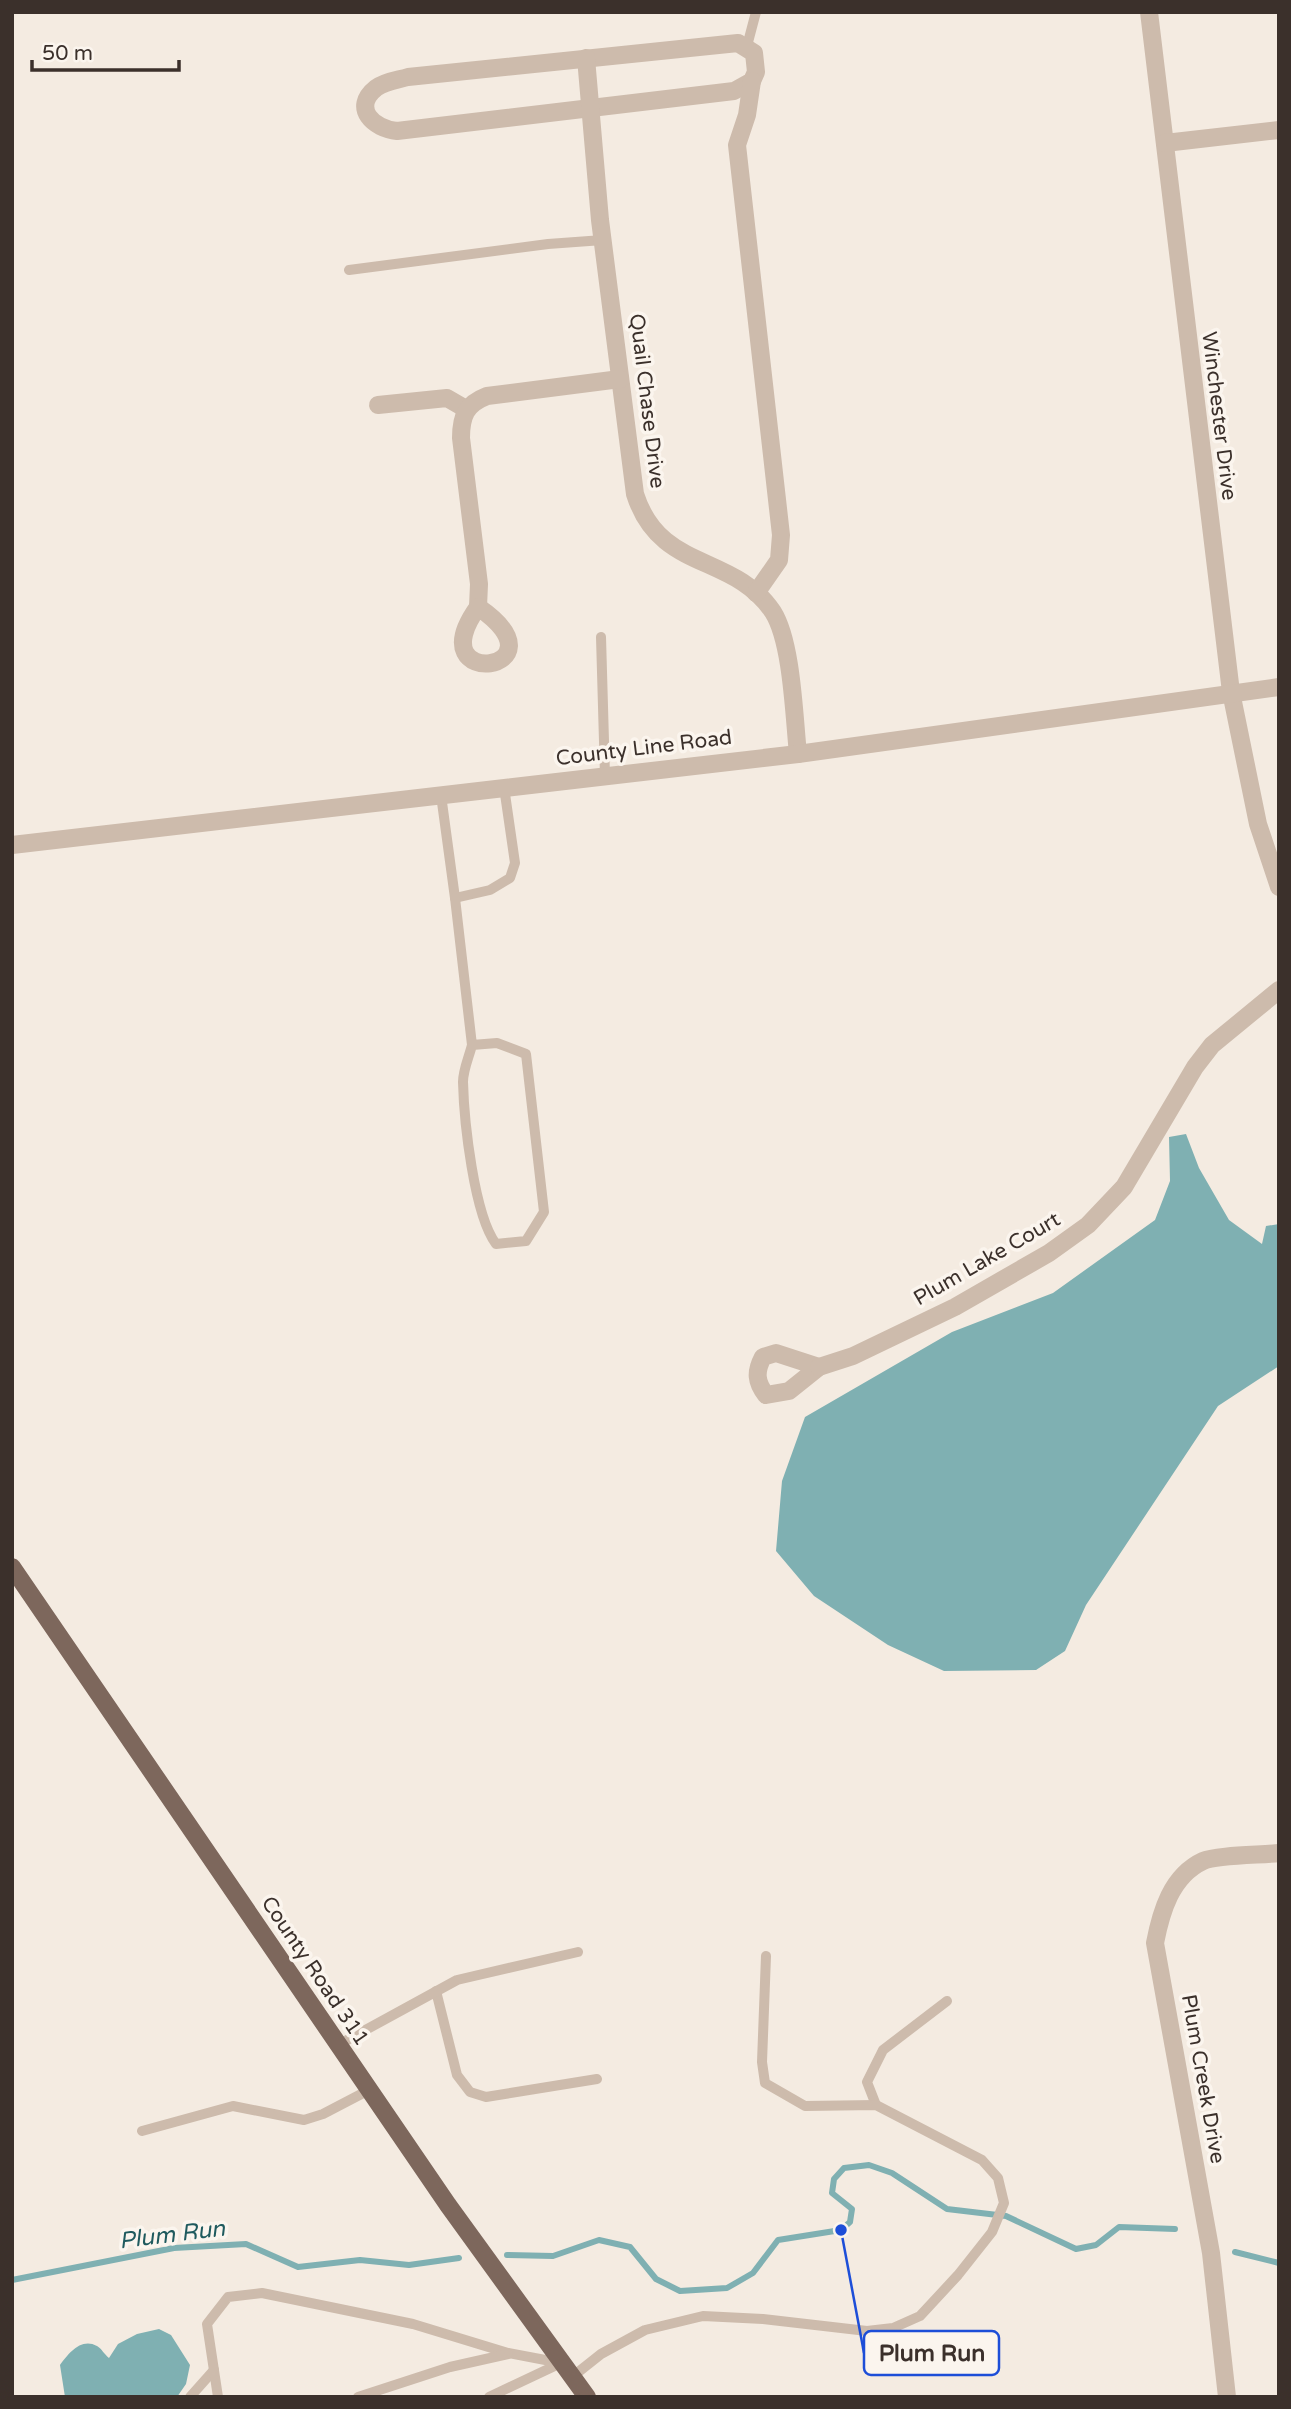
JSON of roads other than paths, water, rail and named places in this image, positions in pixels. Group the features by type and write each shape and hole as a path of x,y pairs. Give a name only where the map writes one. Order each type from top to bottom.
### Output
{"main road":[{"name":"County Road 311","path":"12,1567 369,2090 587,2397"}],"street":[{"name":"Winchester Drive","path":"1149,12 1231,692 1258,824 1279,887"},
{"path":"752,81 734,91 397,131 383,129 371,123 366,111 368,99 375,88 389,81 712,44 738,43 747,46 757,62 747,114 737,145 781,535 779,560 756,593"},
{"name":"Quail Chase Drive","path":"586,58 603,240 632,473 641,514 664,542 733,576 756,593 772,612 784,640 798,754"},
{"path":"1165,143 1279,130"},
{"path":"478,607 479,584 461,438 461,422 466,409 475,400 487,396 620,379"},
{"path":"378,405 447,398 466,409"},
{"name":"County Line Road","path":"12,845 798,754 1279,687"},
{"name":"Plum Lake Court","path":"819,1367 853,1356 955,1307 1049,1253 1088,1225 1124,1187 1195,1067 1212,1045 1279,990"},
{"name":"Plum Creek Drive","path":"1227,2397 1211,2253 1156,1943 1160,1915 1175,1885 1203,1861 1279,1853"}],"lane":[{"path":"747,46 756,12"},
{"path":"349,271 548,244 603,240"},
{"path":"601,637 605,776"},
{"path":"455,898 490,890 510,878 515,863 504,787"},
{"path":"441,795 472,1045 463,1079 478,1203 485,1230 496,1244 526,1241 544,1212 526,1054 496,1043 472,1045"},
{"path":"338,2045 457,1980 578,1952"},
{"path":"489,2397 567,2370 645,2330 703,2316 763,2319 867,2331 893,2328 920,2316 958,2275 992,2232 1004,2203 999,2178 982,2160 876,2105 805,2106 765,2083 762,2062 766,1956"},
{"path":"436,1991 457,2075 470,2092 486,2097 597,2079"},
{"path":"876,2105 867,2082 883,2050 947,2001"},
{"path":"142,2131 233,2106 304,2120 323,2114 369,2090"},
{"path":"218,2397 207,2324 228,2297 262,2293 413,2323 567,2370"},
{"path":"358,2397 450,2367 508,2353"},
{"path":"190,2397 214,2370"}],"water":[{"path":"1186,1134 1199,1168 1229,1220 1262,1244 1266,1226 1279,1224 1279,1366 1218,1406 1086,1605 1065,1651 1036,1670 944,1671 888,1645 814,1596 776,1551 782,1481 805,1417 952,1332 1053,1293 1155,1220 1170,1181 1169,1137"},
{"path":"159,2329 171,2335 190,2365 186,2384 177,2397 65,2397 60,2365 80,2345 91,2344 99,2347 109,2358 118,2344 137,2334"}],"waterway":[{"name":"Plum Run","path":"507,2255 553,2256 599,2240 630,2247 656,2279 680,2291 727,2288 753,2273 778,2240 841,2230 850,2222 852,2209 832,2193 834,2179 844,2168 869,2165 892,2173 947,2209 1006,2216 1076,2249 1096,2245 1119,2227 1175,2229"},
{"name":"Plum Run","path":"12,2280 174,2248 246,2244 298,2267 360,2260 409,2265 459,2258"},
{"name":"Plum Run","path":"1235,2252 1279,2263"}],"place":[{"name":"Plum Run","path":"841,2230"}]}
